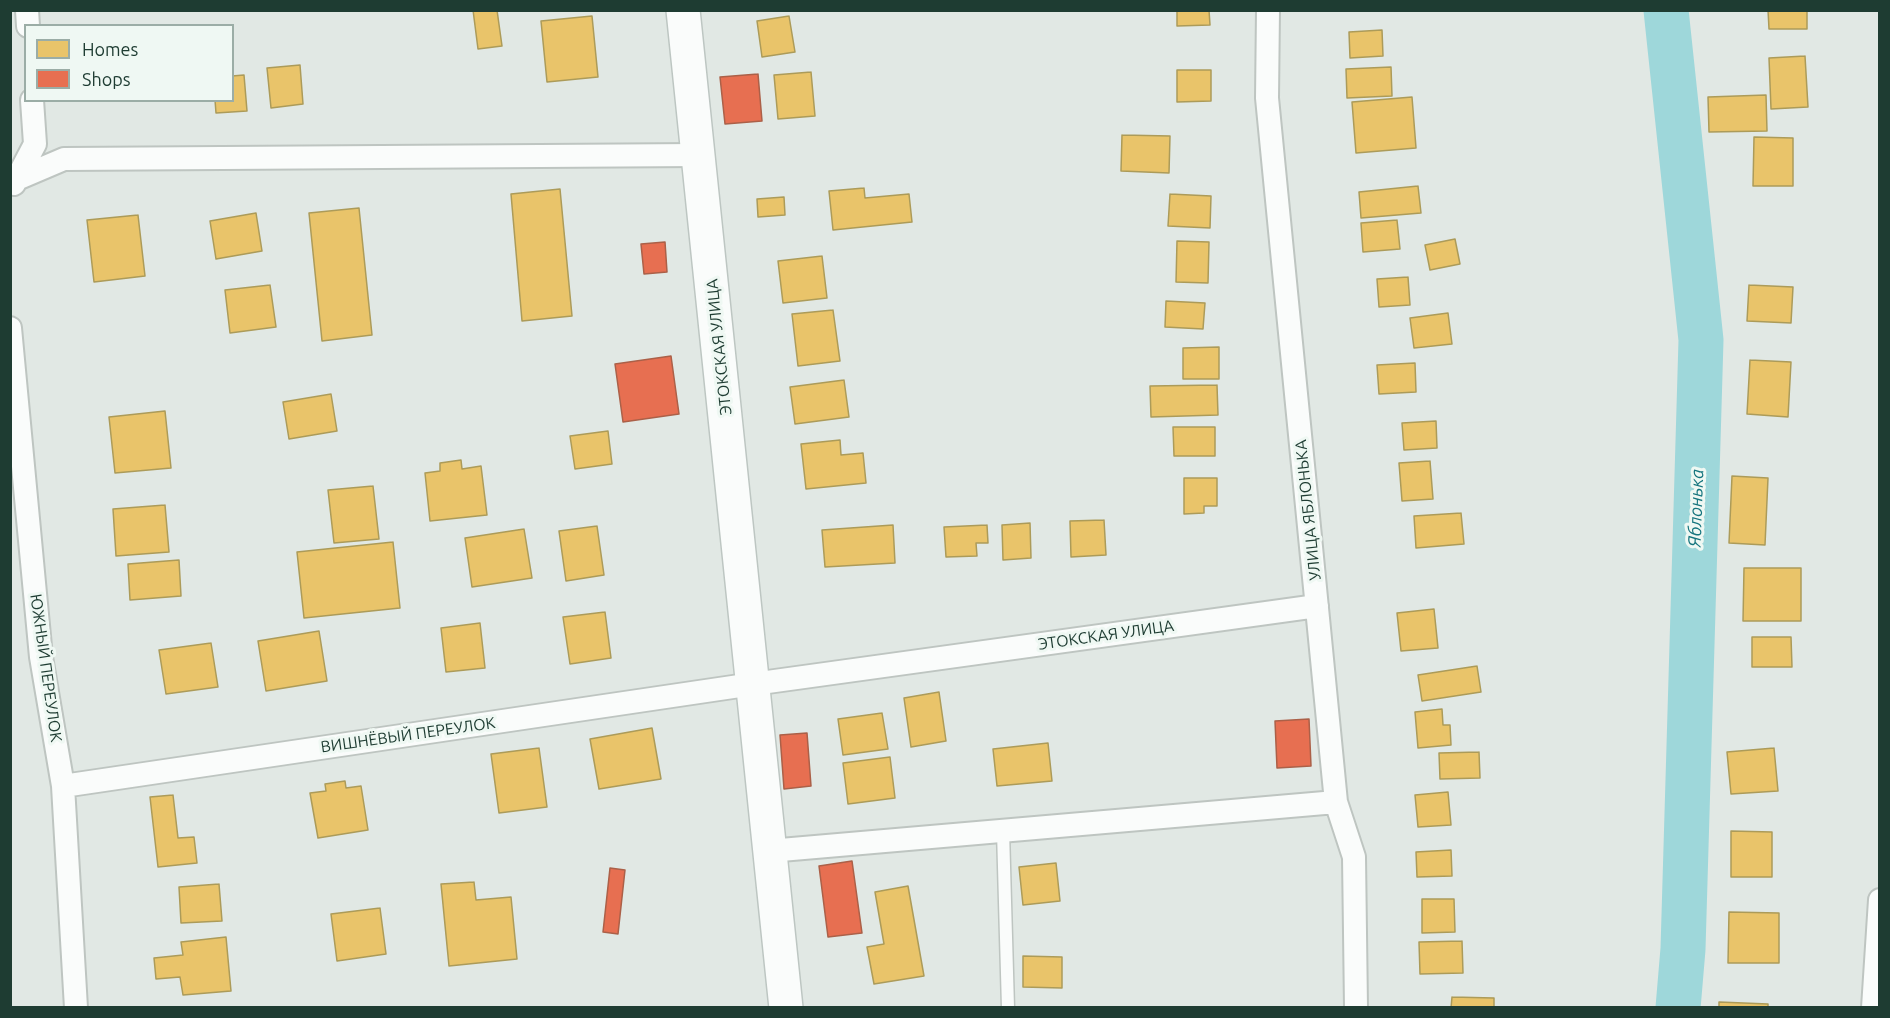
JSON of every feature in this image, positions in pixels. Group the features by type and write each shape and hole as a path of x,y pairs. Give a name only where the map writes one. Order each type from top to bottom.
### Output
{"main road":[{"name":"ЭТОКСКАЯ УЛИЦА","path":"683,10 786,1008"}],"street":[{"name":"УЛИЦА ЯБЛОНЬКА","path":"1268,10 1267,98 1336,802 1354,857 1356,1008"},
{"path":"12,186 35,144 32,102"},
{"path":"12,186 64,159 699,155"},
{"name":"ЮЖНЫЙ ПЕРЕУЛОК","path":"10,328 41,657 63,786 76,1008"},
{"name":"ЭТОКСКАЯ УЛИЦА","path":"753,684 1317,606"},
{"name":"ВИШНЁВЫЙ ПЕРЕУЛОК","path":"63,786 753,684"},
{"path":"769,851 1336,802"},
{"path":"1873,1008 1880,900"}],"lane":[{"path":"1003,831 1008,1008"}],"building: Homes":[{"path":"473,10 497,10 502,46 478,49"},
{"path":"1177,10 1209,10 1210,25 1177,26"},
{"path":"1768,10 1807,10 1807,29 1769,29"},
{"path":"592,16 598,77 547,82 541,21"},
{"path":"789,16 795,52 762,57 757,21"},
{"path":"1382,30 1383,56 1350,58 1349,32"},
{"path":"1805,56 1808,107 1771,109 1769,58"},
{"path":"300,65 303,104 271,108 267,68"},
{"path":"1391,67 1392,96 1347,98 1346,69"},
{"path":"1177,70 1211,70 1211,101 1177,102"},
{"path":"811,72 815,116 778,119 774,75"},
{"path":"244,75 247,111 216,113 215,102 234,102 234,76"},
{"path":"1766,95 1767,131 1709,132 1708,97"},
{"path":"1412,97 1416,148 1356,153 1352,102"},
{"path":"1122,135 1170,136 1169,173 1121,171"},
{"path":"1754,137 1793,138 1793,186 1753,186"},
{"path":"1418,186 1421,213 1361,218 1359,192"},
{"path":"864,188 865,198 909,194 912,222 833,230 829,191"},
{"path":"560,189 572,316 522,321 511,194"},
{"path":"1170,194 1211,196 1210,228 1168,226"},
{"path":"784,197 785,215 758,217 757,199"},
{"path":"359,208 372,335 322,341 309,213"},
{"path":"256,213 262,251 216,259 210,221"},
{"path":"138,215 145,276 94,282 87,220"},
{"path":"1397,220 1400,249 1363,252 1361,223"},
{"path":"1455,239 1460,264 1430,270 1425,245"},
{"path":"1177,241 1209,242 1208,283 1176,282"},
{"path":"822,256 827,298 783,303 778,261"},
{"path":"1408,277 1410,305 1379,307 1377,279"},
{"path":"270,285 276,327 230,333 225,290"},
{"path":"1749,285 1793,287 1791,323 1747,321"},
{"path":"1166,301 1205,303 1203,329 1165,327"},
{"path":"833,310 840,361 798,366 792,314"},
{"path":"1448,313 1452,344 1414,348 1410,318"},
{"path":"1219,347 1219,379 1183,379 1183,348"},
{"path":"1750,360 1791,362 1788,417 1747,414"},
{"path":"1415,363 1416,392 1379,394 1377,365"},
{"path":"844,380 849,417 795,424 790,387"},
{"path":"1217,385 1218,415 1151,417 1150,386"},
{"path":"331,394 337,431 289,439 283,402"},
{"path":"165,411 171,468 115,473 109,417"},
{"path":"1436,421 1437,448 1404,450 1402,423"},
{"path":"1173,427 1215,427 1215,456 1174,456"},
{"path":"608,431 612,464 575,469 570,436"},
{"path":"840,440 841,455 863,453 866,483 806,489 801,444"},
{"path":"461,460 462,469 481,466 487,515 430,521 425,473 440,471 440,463"},
{"path":"1430,461 1433,499 1402,501 1399,463"},
{"path":"1732,476 1768,478 1765,545 1729,543"},
{"path":"1184,478 1217,478 1217,506 1204,506 1204,513 1184,514"},
{"path":"373,486 379,539 334,543 328,490"},
{"path":"165,505 169,552 116,556 113,509"},
{"path":"1461,513 1464,544 1416,548 1414,516"},
{"path":"1104,520 1106,555 1071,557 1070,521"},
{"path":"1030,523 1031,558 1003,560 1002,525"},
{"path":"893,525 895,563 825,567 822,530"},
{"path":"987,525 988,543 976,543 977,556 946,557 944,527"},
{"path":"597,526 604,575 566,581 559,531"},
{"path":"524,529 532,578 472,587 465,538"},
{"path":"393,542 400,608 304,618 297,552"},
{"path":"179,560 181,596 130,600 128,564"},
{"path":"1744,568 1801,568 1801,621 1743,621"},
{"path":"1434,609 1438,648 1401,651 1397,613"},
{"path":"605,612 611,658 570,664 563,617"},
{"path":"480,623 485,668 446,672 441,628"},
{"path":"319,631 327,681 266,691 258,641"},
{"path":"1752,637 1791,637 1792,667 1752,667"},
{"path":"211,643 218,687 166,694 159,650"},
{"path":"1477,666 1481,692 1422,701 1418,675"},
{"path":"939,692 946,741 911,747 904,698"},
{"path":"1442,709 1443,725 1450,725 1451,745 1418,748 1415,712"},
{"path":"882,713 888,749 843,755 838,719"},
{"path":"652,728 661,779 599,789 590,739"},
{"path":"1048,743 1052,781 997,786 993,749"},
{"path":"539,748 547,807 499,813 491,754"},
{"path":"1774,748 1778,791 1731,794 1727,752"},
{"path":"1479,752 1480,778 1440,779 1439,753"},
{"path":"890,757 895,798 848,804 843,763"},
{"path":"345,781 346,788 361,786 368,830 318,838 310,793 326,791 325,784"},
{"path":"1448,792 1451,825 1418,827 1415,795"},
{"path":"173,795 178,838 194,837 197,863 158,867 150,797"},
{"path":"1731,831 1772,832 1772,877 1731,877"},
{"path":"1451,850 1452,876 1417,877 1416,852"},
{"path":"1056,863 1060,901 1023,905 1019,867"},
{"path":"474,882 476,900 511,897 517,959 449,966 441,884"},
{"path":"219,884 222,921 181,923 179,887"},
{"path":"908,886 924,976 874,984 867,947 884,944 875,892"},
{"path":"1422,899 1454,899 1455,932 1422,933"},
{"path":"380,908 386,954 337,961 331,914"},
{"path":"1729,912 1779,913 1779,963 1728,963"},
{"path":"226,937 231,991 183,995 180,977 156,979 154,958 183,955 181,942"},
{"path":"1462,941 1463,973 1420,974 1419,942"},
{"path":"1023,956 1062,957 1062,988 1023,987"},
{"path":"1452,997 1494,998 1494,1008 1451,1008"},
{"path":"1719,1002 1768,1004 1768,1008 1719,1008"}],"building: Shops":[{"path":"758,74 762,121 725,124 720,77"},
{"path":"665,242 667,272 644,274 641,244"},
{"path":"671,356 679,414 623,422 615,364"},
{"path":"1309,719 1311,766 1277,768 1275,721"},
{"path":"807,733 811,786 784,789 780,735"},
{"path":"852,861 862,933 828,937 819,866"},
{"path":"610,868 625,870 618,934 603,932"}],"waterway":[{"name":"Яблонька","path":"1666,10 1701,340 1683,949 1678,1008"}]}
